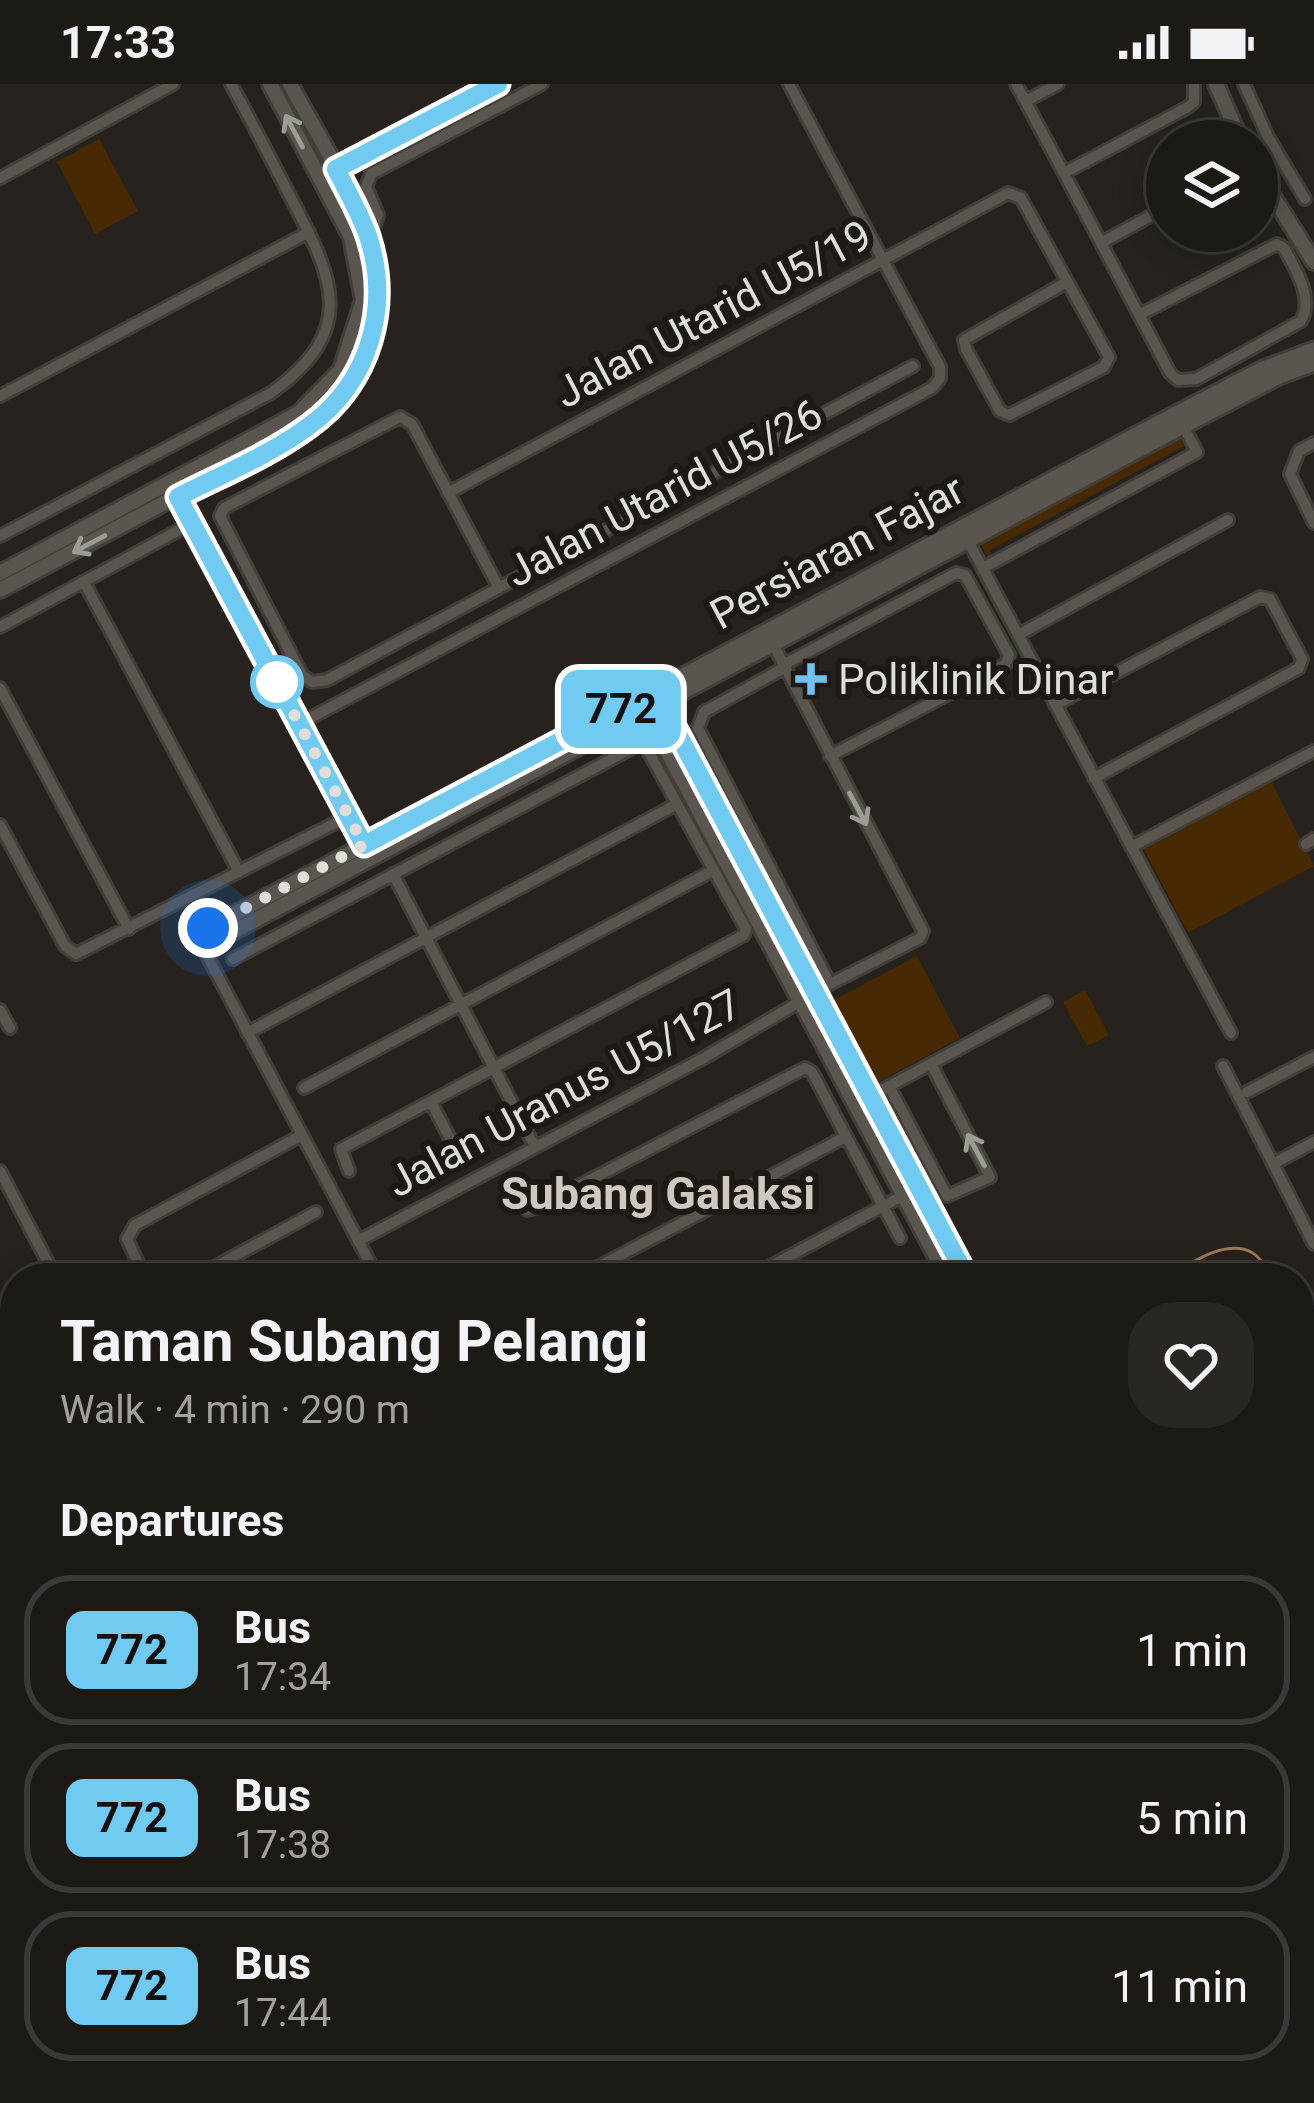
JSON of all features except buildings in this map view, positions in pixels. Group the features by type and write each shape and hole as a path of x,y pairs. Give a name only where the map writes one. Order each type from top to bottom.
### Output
{"main road":[{"name":"Persiaran Fajar","path":"651,701 1311,353"},
{"name":"Persiaran Fajar","path":"651,701 773,644 964,533"},
{"path":"651,701 863,1100 958,1263"},
{"path":"863,1100 940,1263"}],"street":[{"path":"0,178 173,84"},
{"path":"0,536 271,393 298,371 320,343 331,309 325,265 232,84"},
{"path":"0,573 299,413 341,370 363,299 350,237 270,84"},
{"path":"0,590 311,425 350,386 363,363 379,310 379,289 367,231 290,84"},
{"path":"319,177 498,84"},
{"path":"367,231 378,215 366,187 371,174 542,84"},
{"path":"790,84 884,261"},
{"path":"1016,84 1026,101 1101,244 1170,373 1178,380 1196,379 1306,316 1308,295 1284,248 1277,244 1139,315"},
{"path":"1026,101 1058,84"},
{"path":"1064,173 1188,107 1194,102 1194,84"},
{"path":"1216,84 1232,120"},
{"path":"1244,84 1305,199"},
{"name":"Jalan Utarid U5/19","path":"448,493 1009,193 1022,198 1067,282"},
{"path":"1278,205 1314,262"},
{"path":"1101,244 1146,219"},
{"path":"0,396 309,232"},
{"name":"Jalan Utarid U5/26","path":"299,724 932,388 940,367 884,261"},
{"path":"1067,282 1109,357 1104,368 1010,416 1000,411 964,340 1067,282"},
{"path":"499,588 412,424 400,417 224,508 221,522 302,675 312,682 327,680 499,588 731,463 913,366"},
{"path":"983,568 1197,452 1179,420"},
{"path":"1314,443 1299,451 1290,474 1314,523"},
{"path":"731,463 744,488"},
{"path":"169,481 364,845 361,856 285,904"},
{"path":"1018,635 1228,520"},
{"path":"0,627 192,523"},
{"path":"964,533 1232,1034"},
{"path":"773,644 784,667 830,756 1006,664 1009,656 964,575 956,573 784,667 704,712 698,728 830,984"},
{"path":"84,582 239,872"},
{"path":"1055,705 1260,598 1270,599 1286,628 1302,659 1299,668 1094,778"},
{"path":"405,638 417,661"},
{"path":"0,688 129,929"},
{"name":"Persiaran Fajar","path":"651,701 462,810 203,948 202,934 208,928 651,701"},
{"path":"233,959 640,744 647,748 714,870 746,932 341,1149 349,1171"},
{"path":"1131,847 1314,751"},
{"name":"Jalan Uranus U5/127","path":"358,1241 920,938 923,931 830,756"},
{"path":"247,1033 677,804"},
{"path":"364,845 382,846 462,810"},
{"path":"0,825 65,946 76,954 349,817"},
{"path":"304,1088 714,870"},
{"path":"393,874 535,1147"},
{"path":"203,948 370,1263"},
{"path":"863,1100 1046,1002"},
{"path":"0,1010 10,1028"},
{"path":"1246,1093 1314,1057"},
{"path":"889,1086 947,1196 990,1177 931,1064"},
{"path":"1223,1066 1314,1244"},
{"path":"509,1187 521,1206 536,1208 805,1068 812,1072 900,1238"},
{"path":"431,1102 461,1160"},
{"path":"138,1263 127,1239 135,1225 302,1135"},
{"path":"606,1263 845,1137"},
{"path":"1273,1163 1314,1142"},
{"path":"0,1172 48,1263"},
{"path":"777,1263 904,1195"},
{"path":"222,1263 316,1212"}],"shaded area":[{"path":"99,139 138,211 95,234 57,162"},
{"path":"1179,437 1184,446 990,550 988,558 979,541"},
{"path":"1271,781 1314,866 1188,933 1143,848"},
{"path":"917,956 960,1038 876,1083 832,1001"},
{"path":"1085,990 1109,1035 1087,1046 1063,1002"}],"waterway":[{"path":"1192,1263 1225,1249 1252,1253 1262,1263"}],"bus line":[{"name":"772","path":"498,84 336,169 367,231 379,289 379,310 363,363 350,386 311,425 178,497 364,845 655,691 959,1263"}],"place":[{"name":"Poliklinik Dinar","path":"811,679"}],"district":[{"name":"Subang Galaksi","path":"658,1193"}],"route":[{"path":"208,928 364,845 273,675 277,682"}]}
